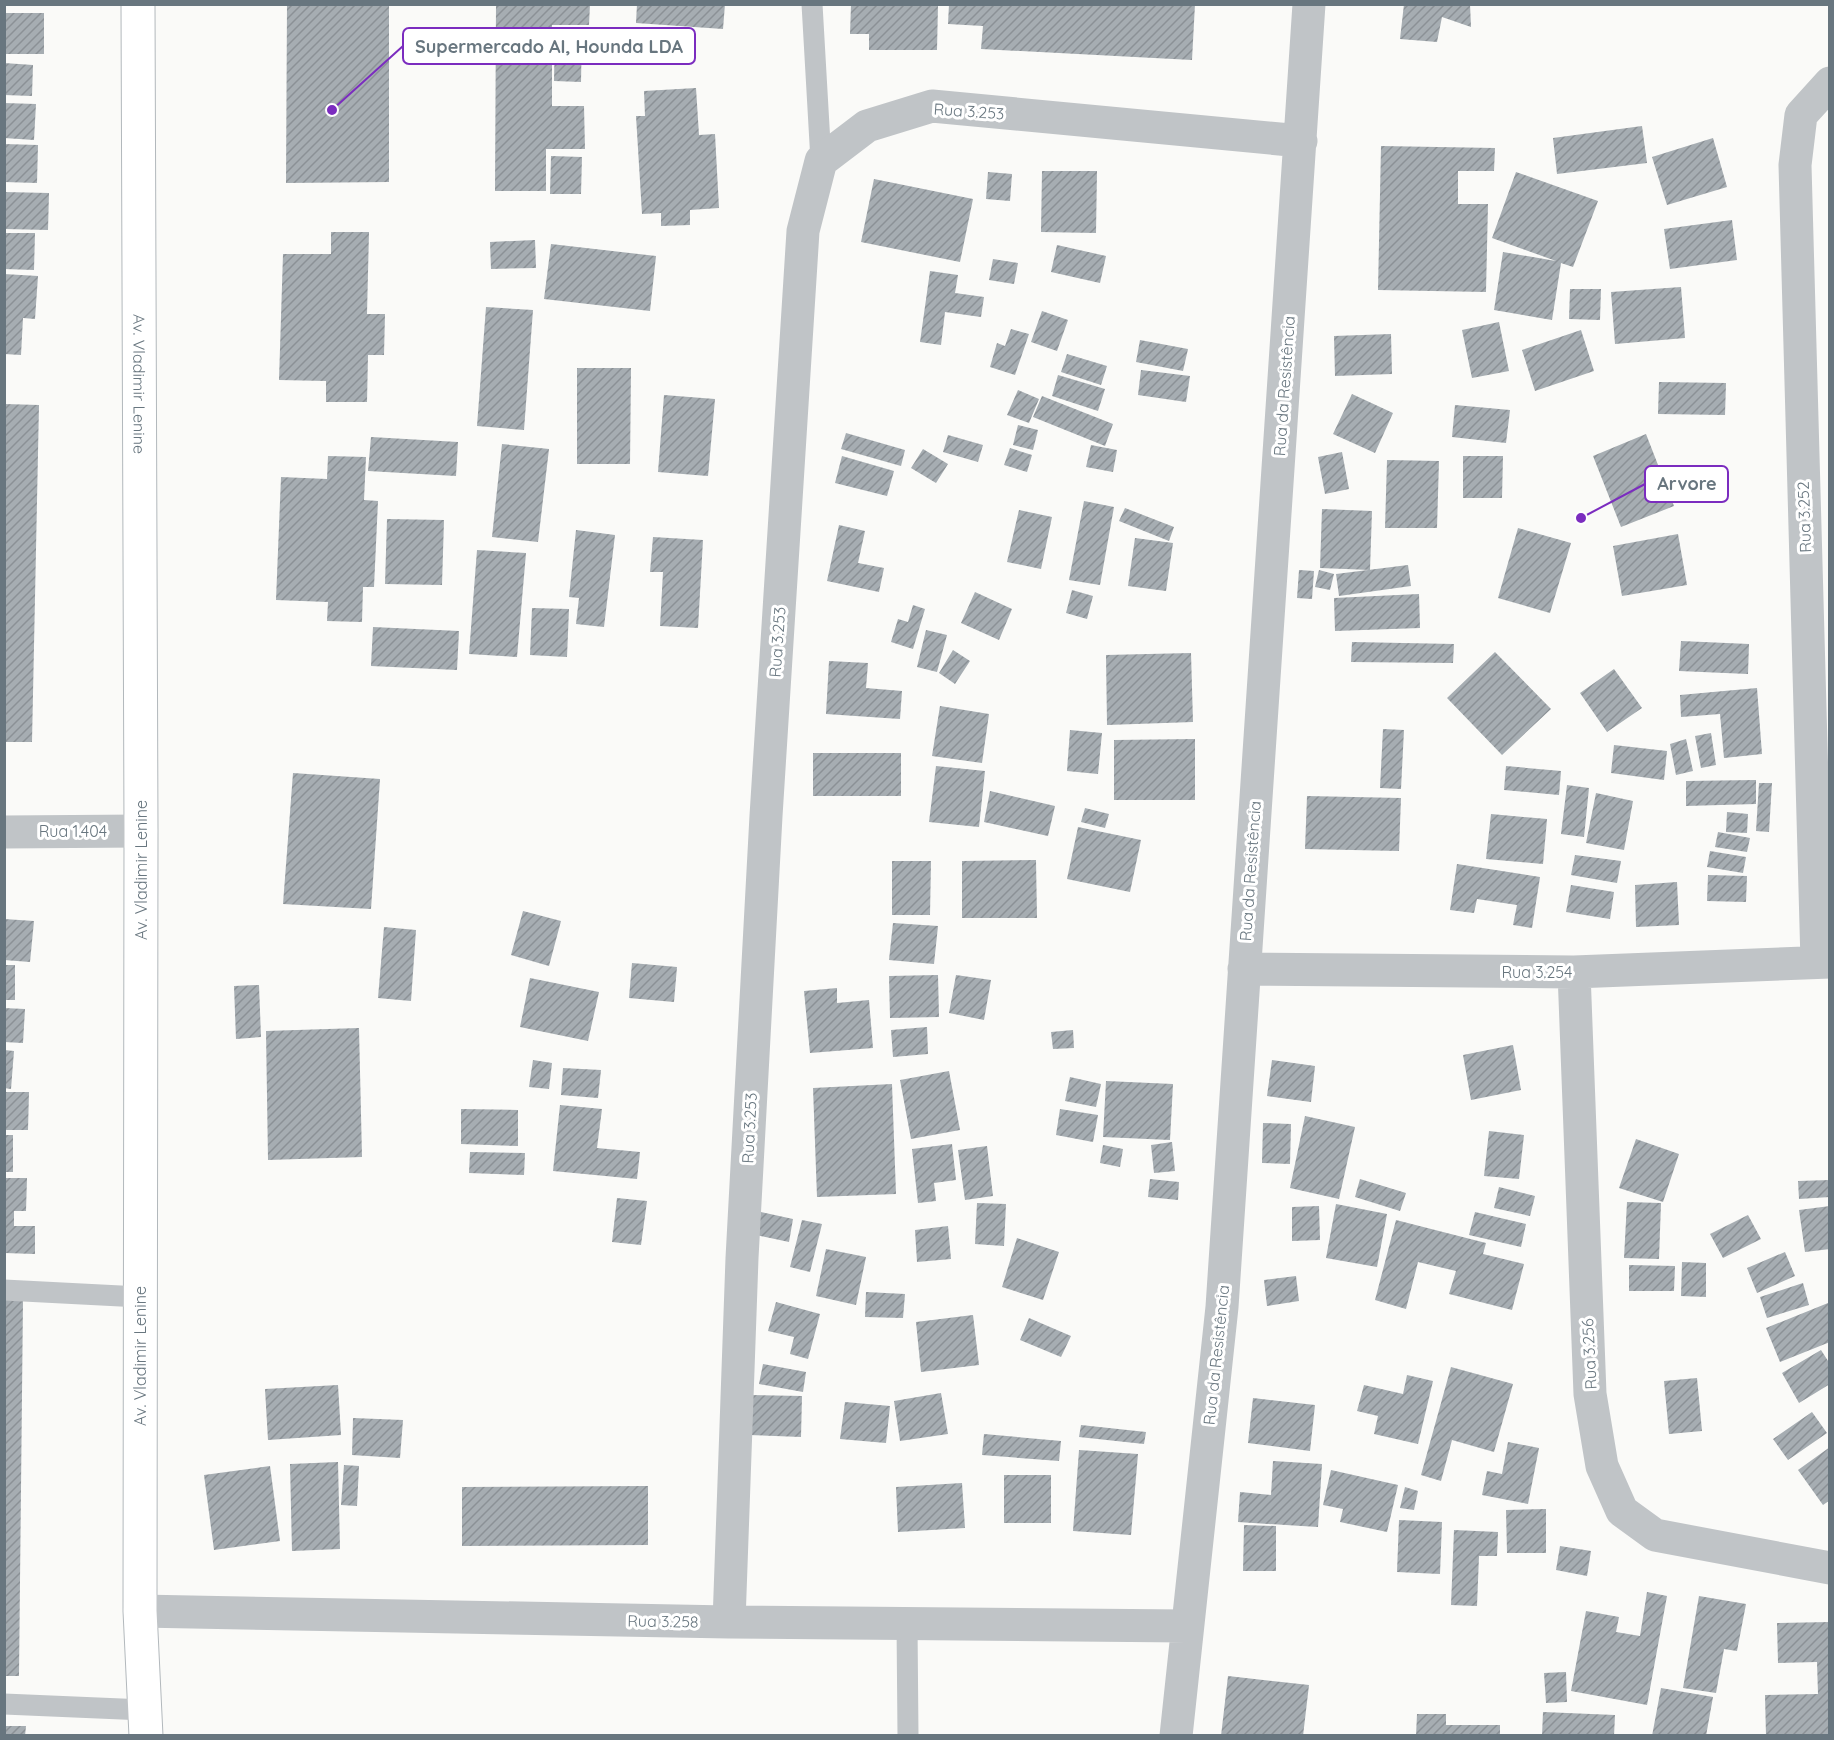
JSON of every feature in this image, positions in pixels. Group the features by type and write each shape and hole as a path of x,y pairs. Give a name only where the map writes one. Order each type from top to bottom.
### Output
{"main road":[{"name":"Av. Vladimir Lenine","path":"138,4 141,831 140,1611 145,1723"}],"street":[{"name":"Rua da Resistência","path":"1176,1736 1222,1307 1309,4"},
{"name":"Rua 3.252","path":"1823,962 1795,165 1801,115 1830,83"},
{"name":"Rua 3.253","path":"729,1622 742,1258 766,816 803,231 820,161 867,126 932,106 1301,141"},
{"name":"Rua 1.404","path":"4,832 141,831"},
{"name":"Rua 3.254","path":"1244,969 1574,972 1823,962"},
{"name":"Rua 3.256","path":"1574,972 1590,1394 1602,1466 1622,1511 1655,1535 1830,1568"},
{"name":"Rua 3.258","path":"140,1611 729,1622 1187,1626"}],"lane":[{"path":"812,4 820,161"},
{"path":"4,1290 140,1298"},
{"path":"907,1623 908,1736"},
{"path":"4,1704 145,1723"}],"building":[{"path":"287,4 389,4 389,182 286,183"},
{"path":"496,4 590,4 589,25 552,25 552,106 584,106 585,149 546,149 546,191 495,191"},
{"path":"637,4 725,4 723,29 636,23"},
{"path":"949,4 1195,4 1192,60 981,49 983,26 948,24"},
{"path":"1404,4 1470,4 1471,27 1442,17 1437,42 1400,39"},
{"path":"851,5 938,5 937,50 869,50 869,34 850,34"},
{"path":"4,13 44,13 44,54 4,54"},
{"path":"555,28 582,29 581,82 554,81"},
{"path":"4,63 33,65 32,96 4,95"},
{"path":"696,88 699,135 715,134 719,208 690,210 690,225 661,226 661,213 642,214 636,116 645,116 644,91"},
{"path":"4,103 36,104 34,140 4,138"},
{"path":"1642,126 1647,163 1557,174 1553,138"},
{"path":"1713,138 1727,187 1667,205 1652,157"},
{"path":"4,144 38,145 37,183 4,182"},
{"path":"1381,146 1495,148 1494,171 1458,171 1458,204 1488,204 1486,292 1378,290"},
{"path":"551,156 582,157 581,194 550,194"},
{"path":"1042,171 1097,171 1096,233 1041,232"},
{"path":"988,172 1012,174 1010,201 986,199"},
{"path":"1516,172 1598,201 1573,267 1561,263 1552,320 1494,310 1503,252 1556,261 1492,238"},
{"path":"874,179 973,199 960,262 861,242"},
{"path":"4,192 49,193 48,230 4,229"},
{"path":"1732,220 1737,260 1670,269 1664,229"},
{"path":"331,232 369,232 367,314 385,314 384,355 368,355 367,402 326,402 326,381 279,380 283,254 331,254"},
{"path":"4,233 35,233 34,270 4,269"},
{"path":"535,240 536,268 491,269 490,242"},
{"path":"551,244 656,256 650,311 544,299"},
{"path":"1057,245 1106,256 1100,283 1051,272"},
{"path":"993,259 1018,263 1014,284 989,280"},
{"path":"930,271 958,275 955,293 984,297 981,317 945,312 941,345 920,342"},
{"path":"4,274 38,276 35,319 23,318 21,355 4,354"},
{"path":"1681,287 1685,338 1615,344 1611,292"},
{"path":"1570,289 1601,289 1600,320 1569,319"},
{"path":"486,307 533,310 524,430 477,426"},
{"path":"1042,311 1068,320 1057,351 1031,342"},
{"path":"1499,322 1509,371 1472,378 1462,330"},
{"path":"1011,329 1029,334 1015,375 990,367 997,343 1005,346"},
{"path":"1581,330 1594,371 1535,391 1522,350"},
{"path":"1391,334 1392,374 1335,376 1334,336"},
{"path":"1140,340 1188,349 1183,371 1136,362"},
{"path":"1067,354 1107,366 1101,385 1061,372"},
{"path":"577,368 631,368 630,464 577,464"},
{"path":"1141,370 1190,376 1186,402 1138,395"},
{"path":"1058,375 1105,389 1098,411 1052,396"},
{"path":"1659,382 1726,383 1725,415 1658,414"},
{"path":"1018,390 1039,399 1029,423 1007,415"},
{"path":"1352,394 1393,413 1375,453 1333,434"},
{"path":"664,395 715,399 708,476 658,472"},
{"path":"1042,396 1113,424 1105,446 1033,417"},
{"path":"5,404 39,405 32,742 5,742"},
{"path":"1455,405 1510,410 1506,443 1452,437"},
{"path":"1018,425 1038,430 1033,450 1013,445"},
{"path":"846,433 905,450 901,466 841,449"},
{"path":"1646,434 1674,506 1621,527 1593,456"},
{"path":"948,435 983,445 978,462 943,452"},
{"path":"371,437 458,442 456,476 368,471"},
{"path":"502,444 549,449 538,542 492,537"},
{"path":"1091,445 1117,450 1113,472 1086,467"},
{"path":"1010,448 1032,455 1027,472 1004,465"},
{"path":"923,449 948,464 936,483 911,468"},
{"path":"1342,452 1349,489 1325,494 1318,457"},
{"path":"328,456 366,457 364,500 378,501 374,587 363,587 362,622 327,621 328,602 276,600 281,477 327,479"},
{"path":"842,456 894,471 887,496 835,483"},
{"path":"1463,456 1503,456 1502,498 1463,498"},
{"path":"1387,460 1439,461 1437,528 1385,528"},
{"path":"1084,501 1114,507 1100,585 1069,580"},
{"path":"1125,508 1174,527 1169,541 1119,521"},
{"path":"1322,509 1372,511 1370,570 1320,568"},
{"path":"1019,510 1052,517 1041,569 1007,562"},
{"path":"387,519 444,520 442,585 385,584"},
{"path":"839,525 865,531 858,563 884,568 879,592 827,581"},
{"path":"1518,528 1571,543 1550,613 1498,598"},
{"path":"576,530 615,535 604,627 576,624 579,598 569,597"},
{"path":"1678,534 1687,585 1622,596 1613,546"},
{"path":"653,537 703,540 698,628 660,626 663,572 650,572"},
{"path":"1135,538 1173,543 1166,591 1128,586"},
{"path":"477,550 526,553 517,657 469,654"},
{"path":"1408,565 1411,586 1339,596 1336,574"},
{"path":"1299,570 1314,571 1312,599 1297,598"},
{"path":"1319,570 1334,574 1330,590 1315,587"},
{"path":"1072,590 1093,596 1087,619 1066,613"},
{"path":"975,592 1012,609 999,640 961,623"},
{"path":"1419,594 1420,628 1335,631 1334,598"},
{"path":"913,605 925,609 913,649 891,642 898,619 908,622"},
{"path":"532,608 569,609 567,657 530,655"},
{"path":"373,627 459,631 457,670 371,666"},
{"path":"926,630 947,635 937,672 917,667"},
{"path":"1681,641 1749,644 1748,674 1679,671"},
{"path":"1352,642 1454,644 1453,663 1351,662"},
{"path":"953,650 970,661 955,684 939,673"},
{"path":"1495,652 1551,709 1502,755 1447,698"},
{"path":"1191,653 1193,722 1107,725 1106,655"},
{"path":"829,661 868,663 866,688 902,691 900,719 826,714"},
{"path":"1614,669 1642,708 1607,732 1580,693"},
{"path":"1757,688 1762,754 1724,758 1720,714 1681,717 1680,695"},
{"path":"940,706 989,714 982,763 932,756"},
{"path":"1383,729 1404,730 1401,789 1380,788"},
{"path":"1070,730 1102,733 1098,774 1067,771"},
{"path":"1711,733 1716,765 1701,768 1695,736"},
{"path":"1195,739 1195,800 1114,800 1114,740"},
{"path":"1686,739 1693,771 1676,775 1670,744"},
{"path":"1614,745 1667,751 1664,780 1611,773"},
{"path":"813,753 901,753 901,796 813,796"},
{"path":"936,766 985,771 979,827 929,822"},
{"path":"1506,766 1561,771 1559,795 1504,790"},
{"path":"293,773 380,779 371,909 283,904"},
{"path":"1756,780 1756,804 1686,806 1686,781"},
{"path":"1759,783 1772,783 1769,832 1756,831"},
{"path":"1567,785 1589,788 1584,837 1561,834"},
{"path":"990,791 1055,806 1048,836 984,822"},
{"path":"1596,793 1633,801 1624,850 1586,843"},
{"path":"1307,796 1401,798 1399,851 1305,849"},
{"path":"1085,808 1109,814 1105,828 1081,822"},
{"path":"1727,812 1748,814 1747,833 1726,832"},
{"path":"1491,814 1547,819 1543,864 1486,859"},
{"path":"1078,827 1141,840 1130,892 1067,879"},
{"path":"1718,832 1750,838 1747,852 1715,847"},
{"path":"1710,851 1746,857 1743,873 1707,867"},
{"path":"1575,855 1621,861 1617,883 1571,875"},
{"path":"1036,860 1037,918 962,918 962,861"},
{"path":"892,861 931,861 930,915 892,915"},
{"path":"1457,864 1540,877 1532,928 1513,925 1517,905 1477,899 1474,913 1450,910"},
{"path":"1708,875 1747,876 1746,902 1707,901"},
{"path":"1677,882 1679,925 1636,927 1635,885"},
{"path":"1571,885 1614,892 1610,919 1566,912"},
{"path":"523,911 561,921 549,966 511,955"},
{"path":"4,919 34,921 30,962 4,960"},
{"path":"893,923 938,926 934,964 889,960"},
{"path":"384,927 416,930 411,1001 378,998"},
{"path":"632,963 677,967 674,1002 629,998"},
{"path":"4,965 15,965 15,1000 4,1000"},
{"path":"938,975 939,1017 890,1018 889,976"},
{"path":"956,975 991,980 984,1020 949,1013"},
{"path":"530,978 599,992 588,1041 520,1027"},
{"path":"259,985 261,1037 236,1039 234,986"},
{"path":"837,988 837,1003 869,1000 873,1048 810,1053 804,991"},
{"path":"4,1008 25,1009 23,1043 4,1042"},
{"path":"927,1027 928,1054 893,1057 891,1030"},
{"path":"359,1028 362,1157 268,1160 266,1031"},
{"path":"1073,1030 1074,1048 1053,1049 1051,1032"},
{"path":"1513,1045 1521,1090 1471,1100 1463,1055"},
{"path":"4,1050 14,1051 11,1089 4,1088"},
{"path":"533,1060 552,1063 549,1089 529,1087"},
{"path":"1272,1060 1315,1066 1311,1102 1267,1096"},
{"path":"563,1068 601,1070 598,1098 561,1095"},
{"path":"949,1071 960,1130 911,1139 900,1080"},
{"path":"1070,1077 1101,1084 1096,1107 1065,1101"},
{"path":"1106,1081 1173,1084 1170,1140 1103,1137"},
{"path":"892,1084 896,1194 817,1197 813,1088"},
{"path":"4,1092 29,1092 28,1130 4,1130"},
{"path":"560,1105 602,1109 597,1148 640,1152 637,1179 553,1171"},
{"path":"461,1109 518,1110 518,1146 461,1144"},
{"path":"1060,1109 1098,1115 1093,1142 1056,1135"},
{"path":"1305,1116 1355,1127 1339,1199 1290,1188"},
{"path":"1263,1123 1291,1124 1290,1164 1262,1163"},
{"path":"1489,1131 1524,1135 1519,1179 1484,1176"},
{"path":"4,1135 13,1135 13,1172 4,1172"},
{"path":"1636,1139 1679,1154 1663,1202 1619,1188"},
{"path":"1172,1142 1175,1171 1154,1173 1151,1145"},
{"path":"952,1144 956,1180 934,1183 936,1201 918,1203 912,1149"},
{"path":"1103,1145 1123,1149 1120,1167 1100,1163"},
{"path":"987,1146 993,1196 965,1200 958,1150"},
{"path":"470,1152 525,1153 524,1175 469,1173"},
{"path":"4,1178 27,1178 26,1211 14,1211 14,1226 35,1226 35,1254 4,1253"},
{"path":"1150,1179 1179,1182 1178,1200 1148,1197"},
{"path":"1360,1179 1406,1193 1400,1211 1355,1197"},
{"path":"1830,1180 1830,1197 1799,1199 1798,1181"},
{"path":"1499,1187 1535,1196 1530,1216 1494,1208"},
{"path":"617,1198 647,1201 641,1245 612,1242"},
{"path":"1627,1202 1661,1203 1659,1259 1624,1258"},
{"path":"977,1203 1006,1204 1004,1246 975,1244"},
{"path":"1336,1204 1387,1214 1377,1267 1326,1258"},
{"path":"1319,1206 1320,1240 1292,1241 1292,1207"},
{"path":"1830,1206 1830,1249 1805,1252 1799,1210"},
{"path":"761,1212 793,1219 789,1242 756,1235"},
{"path":"1475,1212 1526,1224 1521,1247 1469,1235"},
{"path":"1748,1215 1761,1239 1723,1258 1710,1234"},
{"path":"802,1220 822,1224 810,1272 790,1267"},
{"path":"1396,1220 1486,1243 1483,1254 1524,1264 1512,1310 1449,1294 1456,1271 1418,1262 1406,1309 1375,1300"},
{"path":"948,1226 951,1259 917,1262 915,1230"},
{"path":"1017,1238 1059,1252 1043,1300 1002,1287"},
{"path":"826,1249 866,1257 856,1305 816,1296"},
{"path":"1785,1252 1795,1276 1757,1293 1747,1268"},
{"path":"1682,1262 1706,1263 1706,1297 1681,1296"},
{"path":"1629,1265 1675,1266 1674,1291 1629,1291"},
{"path":"1296,1276 1299,1301 1267,1306 1264,1280"},
{"path":"1803,1283 1809,1305 1767,1318 1760,1297"},
{"path":"866,1292 905,1294 903,1318 865,1317"},
{"path":"4,1300 23,1300 19,1676 4,1676"},
{"path":"776,1302 820,1314 808,1359 790,1354 794,1337 768,1331"},
{"path":"1828,1303 1830,1342 1780,1362 1766,1328"},
{"path":"973,1315 979,1365 921,1372 916,1322"},
{"path":"1029,1318 1071,1336 1061,1357 1020,1340"},
{"path":"1821,1350 1830,1364 1830,1384 1799,1403 1782,1373"},
{"path":"763,1364 806,1372 803,1392 759,1384"},
{"path":"1451,1367 1513,1384 1494,1452 1452,1440 1441,1481 1421,1475"},
{"path":"1407,1375 1433,1381 1418,1444 1374,1434 1378,1416 1357,1411 1364,1385 1403,1394"},
{"path":"1697,1378 1702,1431 1669,1434 1664,1381"},
{"path":"338,1385 341,1435 268,1440 265,1389"},
{"path":"941,1393 948,1434 900,1441 894,1401"},
{"path":"749,1395 802,1396 801,1437 748,1435"},
{"path":"1253,1398 1315,1405 1310,1451 1248,1443"},
{"path":"845,1402 890,1406 886,1443 840,1439"},
{"path":"1812,1412 1827,1433 1788,1460 1773,1439"},
{"path":"353,1418 403,1420 400,1458 352,1455"},
{"path":"1081,1425 1146,1432 1144,1444 1079,1437"},
{"path":"984,1434 1061,1441 1059,1461 982,1455"},
{"path":"1508,1442 1539,1448 1528,1504 1482,1495 1487,1471 1502,1474"},
{"path":"1830,1447 1830,1500 1823,1505 1798,1470"},
{"path":"1079,1450 1138,1454 1131,1535 1073,1531"},
{"path":"1273,1461 1322,1464 1318,1527 1238,1522 1240,1492 1271,1495"},
{"path":"338,1462 340,1549 292,1551 290,1464"},
{"path":"344,1465 359,1466 357,1506 341,1505"},
{"path":"270,1466 280,1541 214,1550 204,1475"},
{"path":"1331,1470 1398,1485 1387,1532 1340,1522 1343,1509 1323,1505"},
{"path":"1004,1475 1051,1475 1051,1523 1004,1523"},
{"path":"962,1483 965,1528 898,1532 896,1487"},
{"path":"648,1486 648,1545 462,1546 462,1487"},
{"path":"1405,1487 1418,1491 1414,1510 1400,1508"},
{"path":"1546,1509 1546,1553 1507,1553 1506,1510"},
{"path":"1399,1520 1442,1522 1440,1574 1397,1572"},
{"path":"1244,1525 1276,1526 1276,1571 1243,1571"},
{"path":"1454,1530 1498,1532 1497,1556 1479,1556 1477,1606 1451,1605"},
{"path":"1560,1546 1591,1551 1587,1576 1556,1570"},
{"path":"1647,1592 1667,1596 1647,1705 1571,1691 1586,1611 1619,1617 1616,1632 1640,1636"},
{"path":"1699,1596 1746,1604 1737,1651 1724,1649 1716,1693 1683,1688"},
{"path":"1830,1622 1830,1736 1766,1736 1765,1695 1818,1694 1817,1662 1778,1663 1777,1623"},
{"path":"1566,1672 1567,1702 1546,1703 1544,1673"},
{"path":"1228,1676 1309,1685 1303,1736 1221,1736"},
{"path":"1661,1688 1713,1697 1706,1736 1652,1736"},
{"path":"1543,1712 1615,1715 1614,1736 1542,1736"},
{"path":"1417,1714 1446,1714 1446,1725 1500,1725 1500,1736 1416,1736"},
{"path":"4,1726 26,1726 25,1736 4,1736"}],"place":[{"name":"Supermercado AI, Hounda LDA","path":"332,110"},
{"name":"Arvore","path":"1581,518"}]}
